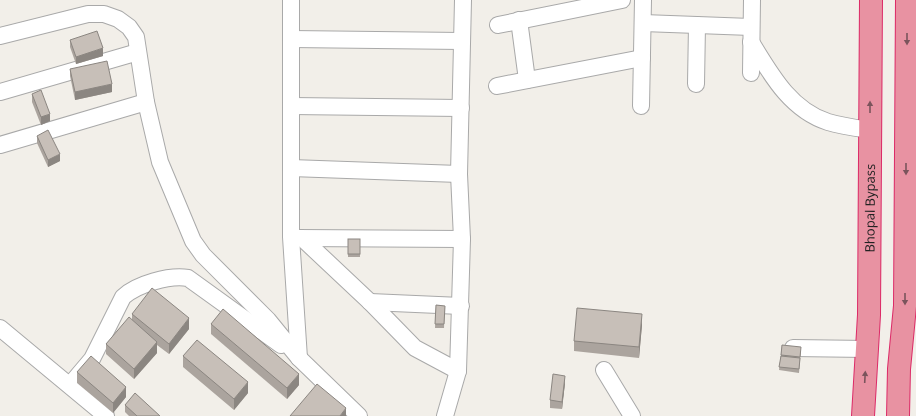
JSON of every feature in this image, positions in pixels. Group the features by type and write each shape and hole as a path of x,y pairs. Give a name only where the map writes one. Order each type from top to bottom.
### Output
{"highway":[{"name":"Bhopal Bypass","path":"863,416 867,349 871,0"},
{"path":"898,416 899,369 911,239 907,0"}],"street":[{"path":"291,0 291,168 297,238 299,358"},
{"path":"445,416 458,371 461,306 462,239 460,174 463,0"},
{"path":"498,25 622,0"},
{"path":"641,106 643,0"},
{"path":"750,73 752,0"},
{"path":"0,36 88,14 104,14 118,19 129,27 136,37 146,102 160,162 193,241 203,254 268,320 299,358 359,416"},
{"path":"519,20 528,80"},
{"path":"642,23 697,25 751,35 784,92 800,107 814,116 828,122 870,130"},
{"path":"696,84 697,25"},
{"path":"291,39 462,41"},
{"path":"0,92 138,52"},
{"path":"498,86 642,58"},
{"path":"0,146 146,102"},
{"path":"291,106 461,108"},
{"path":"291,168 460,174"},
{"path":"297,238 462,239"},
{"path":"297,238 370,302 415,348 458,371"},
{"path":"70,385 92,359 123,297 132,289 176,276 188,278 299,358"},
{"path":"370,302 461,306"},
{"path":"0,328 106,416"},
{"path":"793,348 867,349"},
{"path":"604,370 632,416"}],"building":[{"path":"97,31 103,48 76,57 70,40"},
{"path":"107,61 112,84 75,92 70,69"},
{"path":"41,90 50,114 41,117 32,94"},
{"path":"48,130 60,154 48,160 37,136"},
{"path":"348,239 360,239 360,254 348,254"},
{"path":"152,288 189,318 169,344 132,314"},
{"path":"436,305 445,306 444,324 435,324"},
{"path":"577,308 642,314 639,347 574,341"},
{"path":"223,309 299,374 287,388 211,324"},
{"path":"129,317 157,342 134,369 106,344"},
{"path":"197,340 248,382 234,399 183,356"},
{"path":"782,345 801,347 800,357 781,355"},
{"path":"91,356 126,387 113,403 77,372"},
{"path":"781,356 800,358 799,369 779,367"},
{"path":"553,374 565,376 562,402 550,400"},
{"path":"317,384 346,408 340,416 290,416"},
{"path":"135,393 160,416 137,416 125,405"}]}
